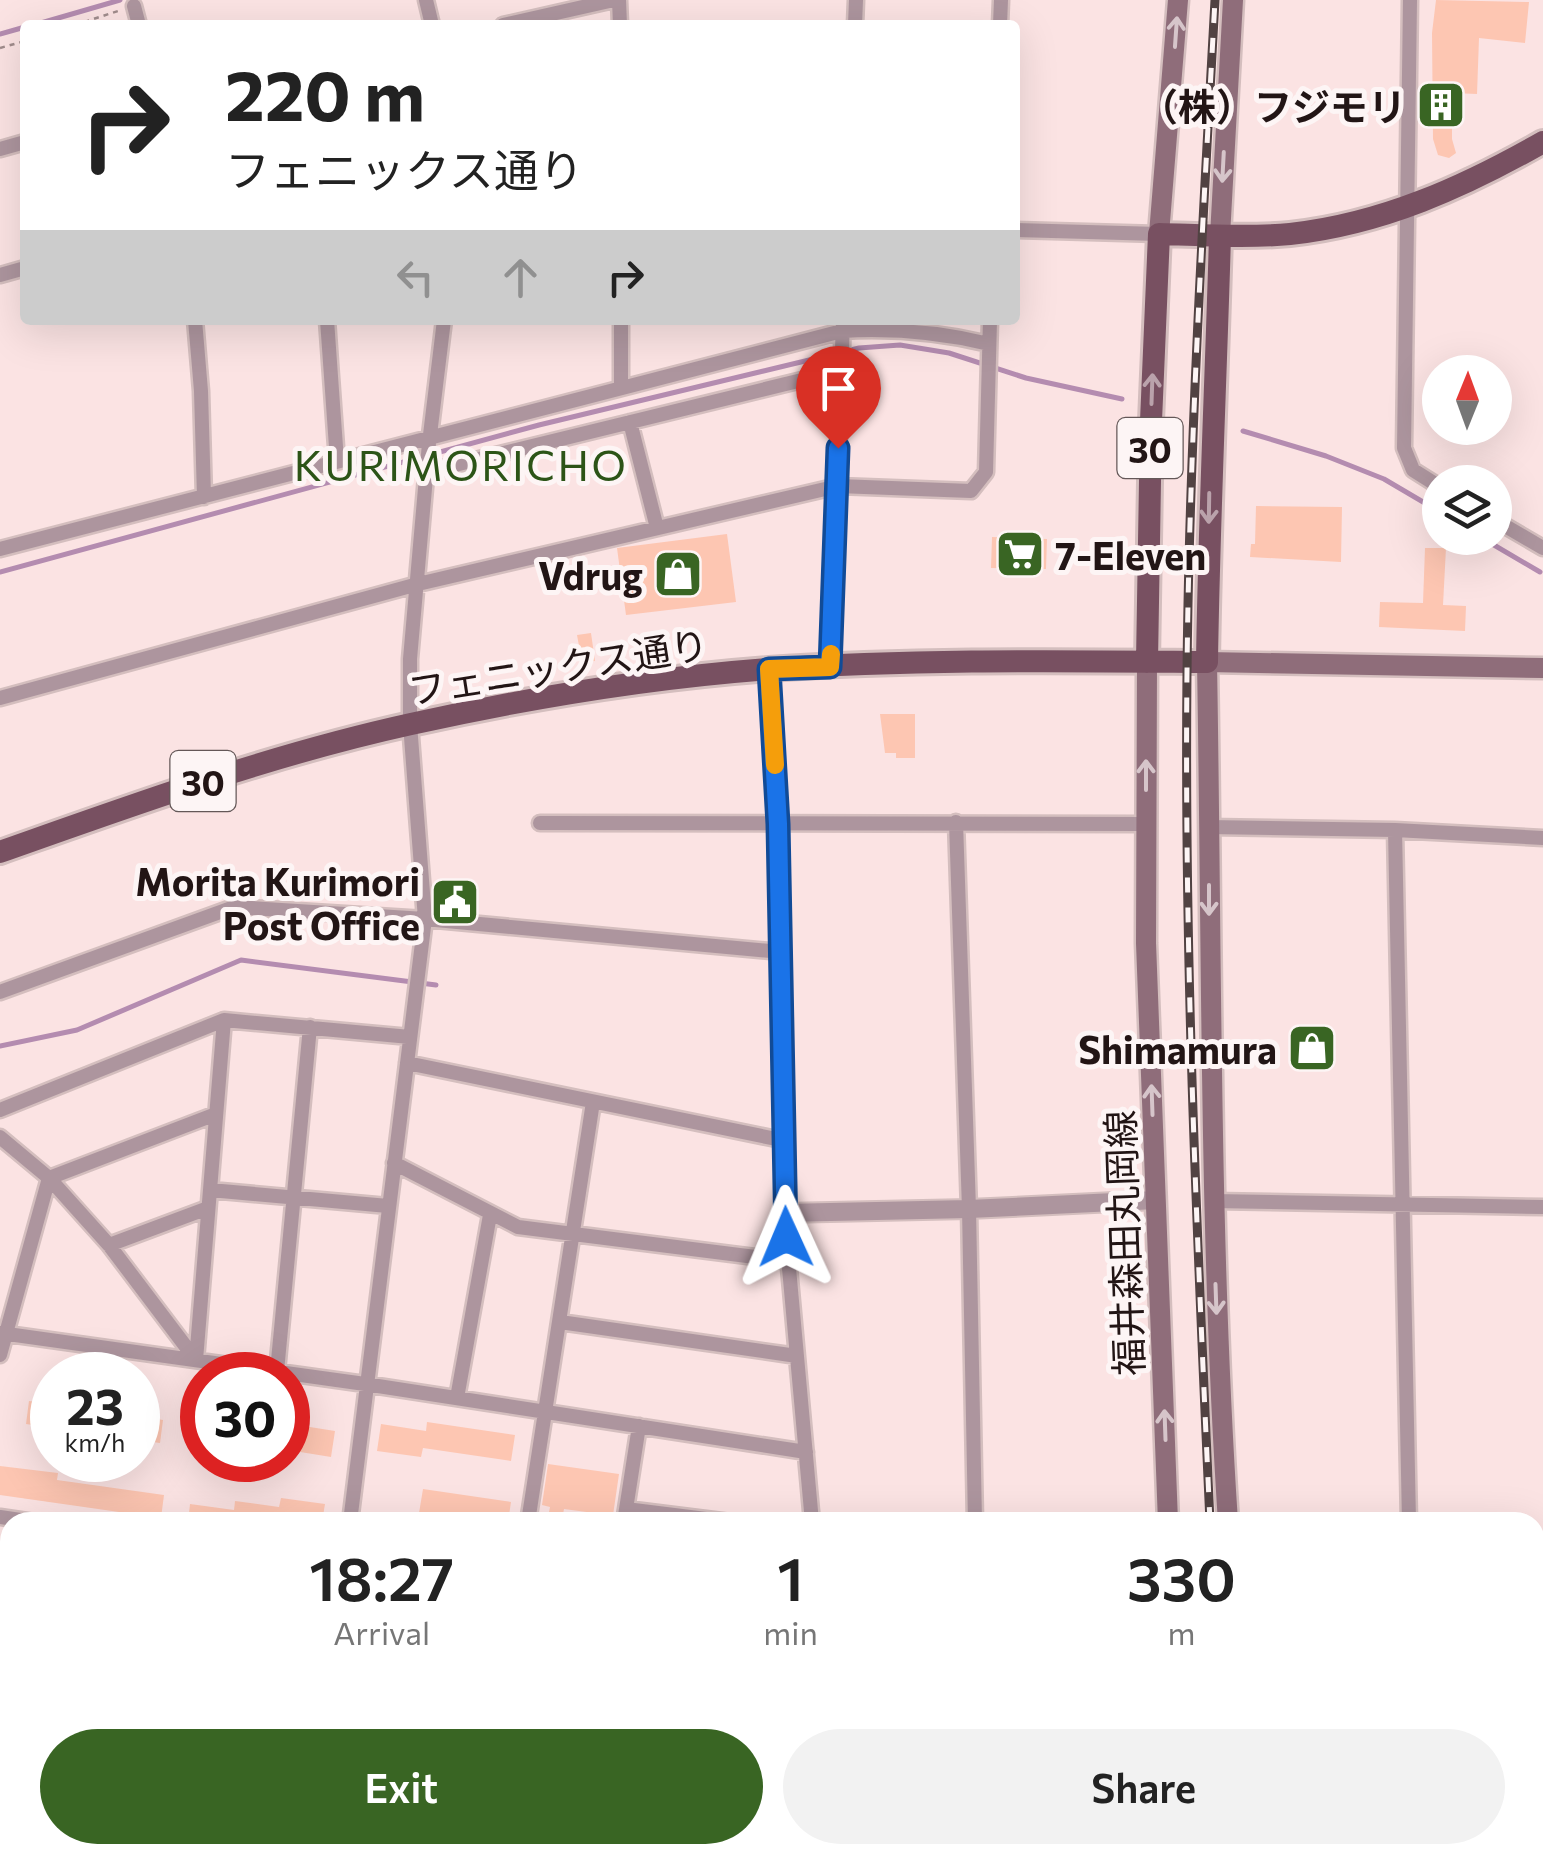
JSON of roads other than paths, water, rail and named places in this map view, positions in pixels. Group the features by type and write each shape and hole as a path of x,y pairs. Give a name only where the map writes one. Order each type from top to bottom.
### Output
{"main road":[{"path":"1178,0 1159,234 1309,232 1373,219 1498,168 1543,142"},
{"path":"1220,236 1232,0"},
{"name":"30","path":"1159,234 1149,478 1147,662 1208,662 1210,468 1220,236"},
{"name":"フェニックス通り","path":"0,852 262,761 410,724 550,697 769,669 980,661 1147,662"},
{"name":"福井森田丸岡線","path":"1147,662 1146,943 1168,1512"},
{"path":"1228,1512 1212,1201 1208,662 1543,668"}],"street":[{"path":"526,20 617,0"},
{"path":"1410,0 1404,448 1413,470 1422,475"},
{"path":"134,6 137,20"},
{"path":"1020,230 1159,234"},
{"path":"195,325 204,497"},
{"path":"328,325 337,461"},
{"path":"351,1512 425,919 410,724 410,659 443,325"},
{"path":"621,386 622,325"},
{"path":"0,550 430,439 842,325 935,331 989,344"},
{"path":"830,667 842,325"},
{"path":"0,698 418,584 838,486 971,491 986,472 990,325"},
{"path":"426,472 839,371"},
{"path":"630,422 657,528"},
{"path":"1512,530 1543,548"},
{"path":"769,669 778,824 786,1141 784,1213 811,1512"},
{"path":"956,822 975,1512"},
{"path":"540,823 1146,824"},
{"path":"1208,827 1395,830 1543,838"},
{"path":"1395,830 1409,1512"},
{"path":"0,992 234,907 425,919 781,952"},
{"path":"0,1110 224,1020 410,1038"},
{"path":"197,1352 224,1020"},
{"path":"279,1352 310,1027"},
{"path":"407,1063 786,1141"},
{"path":"529,1512 593,1102"},
{"path":"50,1178 216,1114"},
{"path":"0,1137 50,1178 109,1245 190,1352"},
{"path":"394,1163 518,1228 787,1261"},
{"path":"0,1355 50,1178"},
{"path":"210,1190 388,1206"},
{"path":"784,1213 1156,1200"},
{"path":"1212,1201 1543,1207"},
{"path":"109,1245 208,1208"},
{"path":"458,1398 490,1214"},
{"path":"560,1322 796,1356"},
{"path":"3,1334 180,1358"},
{"path":"310,1376 806,1452"},
{"path":"625,1512 638,1426"}],"waterway":[{"path":"51,20 120,0"},
{"path":"0,34 20,28"},
{"path":"0,572 539,425 859,348 900,345 949,353 1026,378 1122,399"},
{"path":"1243,431 1326,456 1384,479 1422,501"},
{"path":"1511,555 1540,572"},
{"path":"0,1046 77,1030 241,960 436,985"}],"railway":[{"path":"1210,1512 1192,1063 1187,719 1192,453 1215,0"}],"place":[{"name":"（株）フジモリ","path":"1441,105"},
{"name":"7-Eleven","path":"1020,554"},
{"name":"Vdrug","path":"678,574"},
{"name":"Morita Kurimori Post Office","path":"455,902"},
{"name":"Shimamura","path":"1312,1048"}],"district":[{"name":"KURIMORICHO","path":"461,464"}]}
